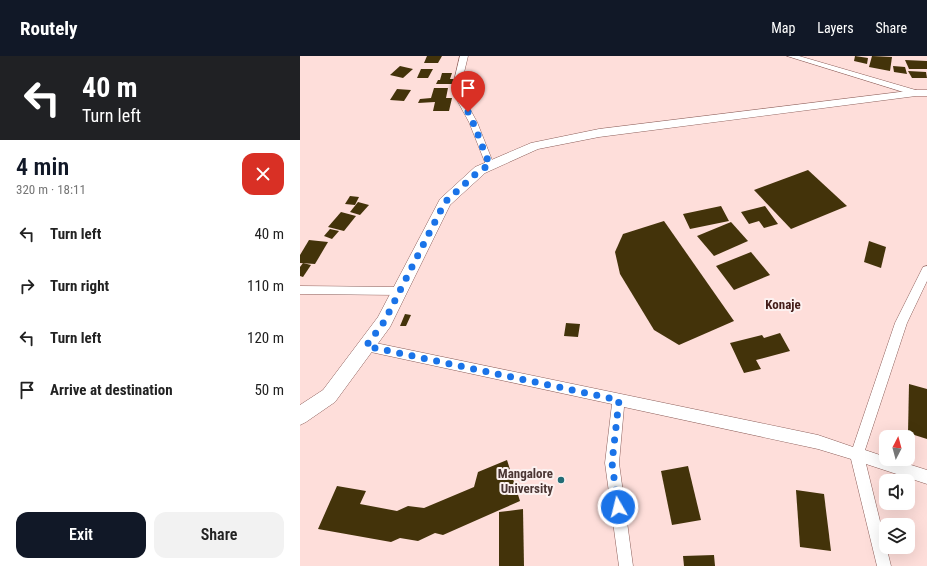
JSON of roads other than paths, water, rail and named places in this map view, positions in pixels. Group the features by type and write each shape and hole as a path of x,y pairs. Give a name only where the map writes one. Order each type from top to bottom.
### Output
{"main road":[{"path":"300,416 328,396 384,322 445,202 480,170 535,146 599,133 921,93"}],"street":[{"path":"464,56 458,80 462,102 474,122 481,145 490,165"},
{"path":"791,56 921,93"},
{"path":"884,566 857,455 900,324 927,270"},
{"path":"300,290 400,291"},
{"path":"366,346 818,442 927,477"},
{"path":"619,400 612,463 626,566"}],"place":[{"name":"Mangalore University","path":"561,480"}],"district":[{"name":"Konaje","path":"783,304"}]}
